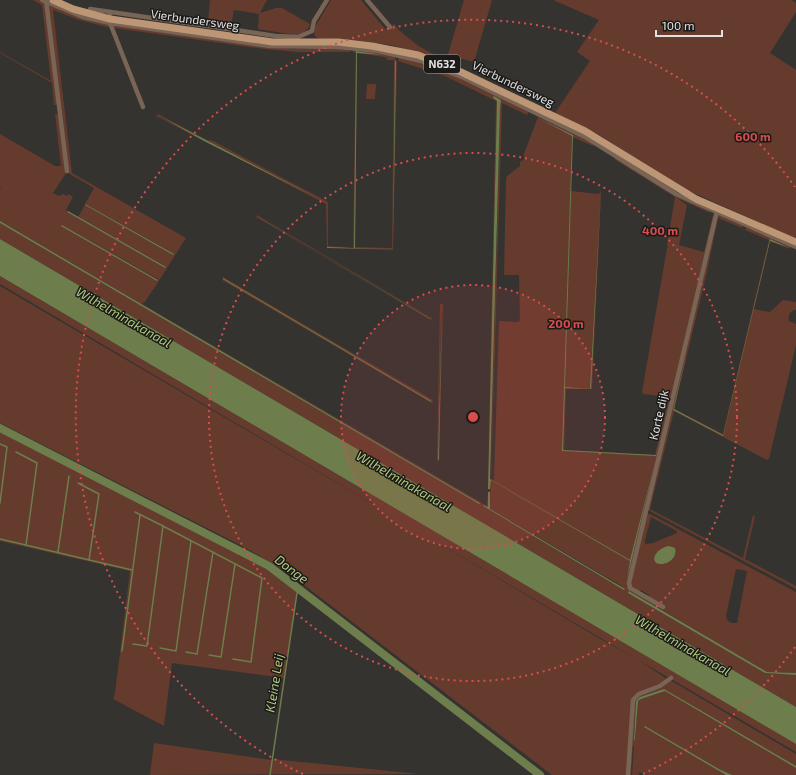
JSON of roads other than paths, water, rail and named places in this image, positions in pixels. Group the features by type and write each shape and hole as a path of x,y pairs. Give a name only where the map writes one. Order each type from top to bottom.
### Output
{"main road":[{"name":"Vierbundersweg","path":"47,0 73,9 110,18 273,42 338,42 372,46 418,55 461,72 585,132 717,211 796,242"}],"street":[{"name":"Vierbundersweg","path":"47,0 67,171"},
{"name":"Vierbundersweg","path":"90,8 110,18 276,36 298,37 306,32 311,32 314,21 327,0"},
{"path":"367,0 390,27"},
{"path":"110,18 143,107"},
{"name":"Vierbundersweg","path":"717,211 796,247"},
{"name":"Korte dijk","path":"663,607 630,588 629,583 717,211"},
{"path":"628,775 633,700 639,694 660,686 671,678"}],"water":[{"path":"356,51 384,55 357,53 355,248 393,249 327,248 354,248"},
{"path":"395,60 396,61 393,249"},
{"path":"494,96 501,100 490,479 630,560 655,462 627,579 630,561 491,480 490,489 488,489 497,101 493,98"},
{"path":"158,115 323,201 204,141"},
{"path":"540,119 573,135 565,387 589,389 565,388 563,450 656,455 669,402 656,456 562,451 572,136"},
{"path":"601,192 591,389 590,389"},
{"path":"85,204 174,254 173,255"},
{"path":"68,211 166,267 165,268 67,212"},
{"path":"0,221 480,503 479,504 0,223"},
{"path":"62,225 158,280 157,281 61,226"},
{"name":"Wilhelminakanaal","path":"0,239 796,707 796,744 0,276"},
{"path":"770,239 789,248 770,241 723,436 767,459 673,410 688,347 674,409 723,435"},
{"path":"319,253 431,319 430,319"},
{"path":"223,279 431,401 431,402"},
{"path":"442,304 439,460 438,460"},
{"path":"488,492 490,492 490,509 625,589 624,590 483,506 488,507"},
{"path":"669,546 675,548 675,555 673,558 664,564 656,563 654,559 657,552 664,547"},
{"path":"629,591 767,672 796,673 796,675 765,673 628,593"},
{"path":"664,689 796,766 796,768 665,691 638,701 634,740 636,701 640,697"},
{"path":"645,726 732,775 726,775 644,727"}],"waterway":[{"name":"Donge","path":"0,428 269,566 540,775"},
{"path":"0,444 7,447 0,503"},
{"path":"16,452 37,463 26,545"},
{"path":"58,552 69,476"},
{"path":"78,483 99,494 89,560"},
{"path":"133,644 147,646 163,526 135,512"},
{"path":"122,651 140,515"},
{"path":"163,526 262,578 251,662 233,659"},
{"path":"0,539 132,570"},
{"path":"160,648 176,651 191,541"},
{"path":"186,652 197,654 213,552"},
{"path":"209,655 221,657 235,564"},
{"name":"Kleine Leij","path":"270,775 297,593"}]}
